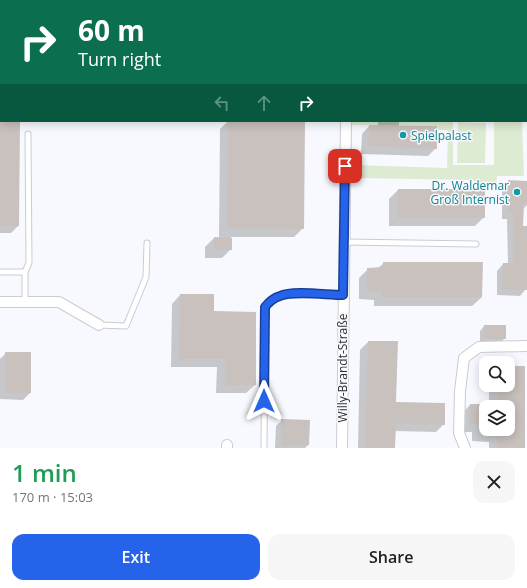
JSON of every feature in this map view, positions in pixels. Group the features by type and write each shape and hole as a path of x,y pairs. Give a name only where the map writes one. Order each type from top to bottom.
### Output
{"street":[{"name":"Willy-Brandt-Straße","path":"342,448 346,122"},
{"path":"0,302 59,302 99,325"},
{"path":"465,448 459,433 460,391 464,358 480,347 527,346"}],"lane":[{"path":"25,302 25,272 29,263 28,134"},
{"path":"344,242 476,244"},
{"path":"99,325 126,326 146,277 147,243"},
{"path":"0,272 25,272"},
{"path":"264,448 265,307 270,301 281,295 343,295"}],"green space":[{"path":"352,122 453,122 453,165 494,165 494,122 522,122 524,176 497,176 496,186 474,185 474,180 352,178 353,165 447,168 448,130 438,130 437,126 352,125"},
{"path":"458,122 486,123 485,163 457,163"}],"building":[{"path":"0,122 20,122 19,226 0,226"},
{"path":"228,122 305,122 304,229 227,228"},
{"name":"Spielpalast","path":"369,125 437,126 437,149 368,146"},
{"path":"508,180 527,181 527,203 524,203 523,226 527,226 527,290 502,289 503,263 514,263 513,213 508,213"},
{"path":"398,189 485,189 485,218 397,218"},
{"path":"214,237 232,238 232,250 214,250"},
{"path":"383,262 483,262 482,297 382,297 382,292 367,291 367,268 383,267"},
{"path":"180,294 214,294 214,311 256,312 256,385 225,385 225,359 179,359"},
{"path":"484,325 506,325 506,339 484,339"},
{"path":"368,341 398,341 396,402 445,403 445,425 396,424 395,448 365,448"},
{"path":"5,352 31,352 31,393 5,393"},
{"path":"515,366 525,366 525,448 497,448 497,436 515,436 515,400 498,400 498,392 515,392"},
{"path":"470,404 479,404 479,424 469,424"},
{"path":"281,419 310,420 309,445 281,445"}],"place":[{"name":"Spielpalast","path":"403,135"},
{"name":"Dr. Waldemar Groß Internist","path":"517,192"}],"route":[{"path":"264,401 265,307 270,301 281,295 343,295 345,166"}]}
